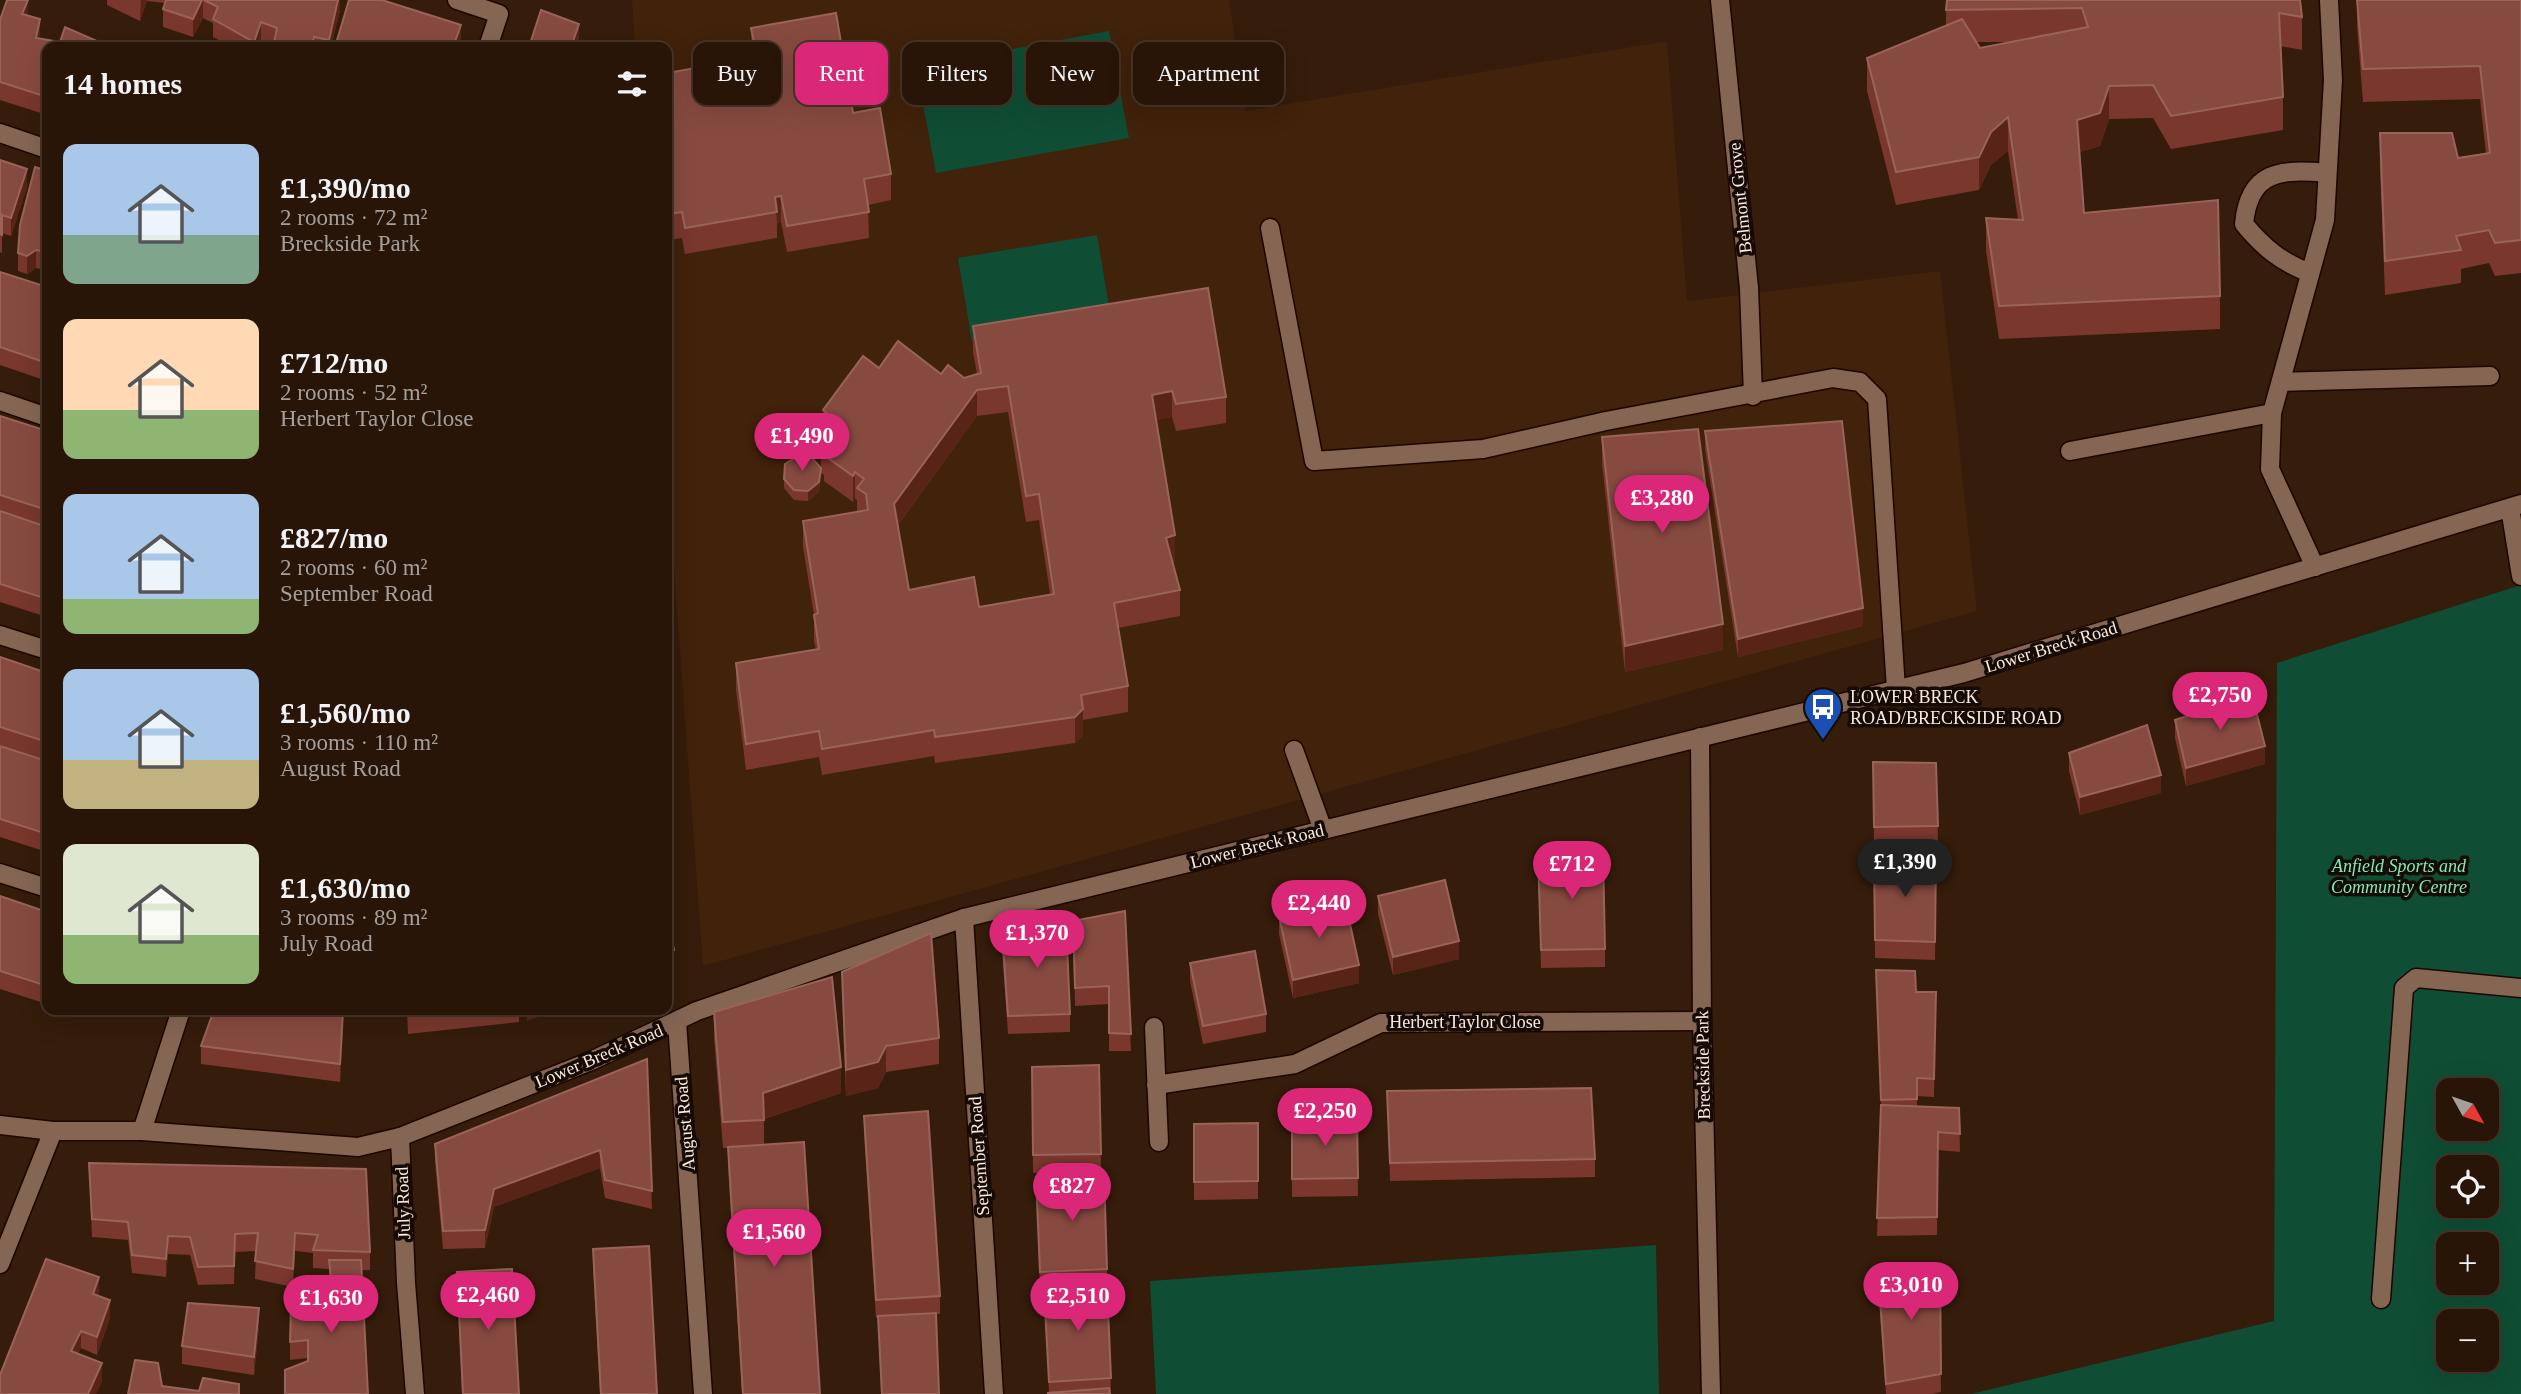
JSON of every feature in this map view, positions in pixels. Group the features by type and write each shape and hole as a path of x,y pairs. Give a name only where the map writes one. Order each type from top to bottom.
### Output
{"street":[{"path":"457,0 499,14 490,42"},
{"name":"Belmont Grove","path":"1720,0 1749,288 1753,396"},
{"path":"2315,567 2270,469 2272,413 2325,220 2333,80 2329,0"},
{"path":"0,133 42,147"},
{"path":"2310,274 2282,262 2256,239 2244,224 2246,199 2262,181 2291,170 2328,173"},
{"path":"1270,228 1314,461 1483,449 1606,421 1753,396 1833,378 1860,382 1877,399 1896,690"},
{"path":"2281,382 2490,376"},
{"path":"0,401 42,415"},
{"path":"2070,452 2272,413"},
{"path":"2515,506 2521,576"},
{"name":"Lower Breck Road","path":"0,1125 53,1131 142,1131 358,1147 400,1137 591,1061 697,1011 964,918 1965,673 2515,506"},
{"path":"0,635 42,648"},
{"name":"Breckside Park","path":"1700,737 1702,1021 1711,1394"},
{"path":"1294,750 1323,830"},
{"path":"0,873 42,886"},
{"name":"September Road","path":"964,918 994,1394"},
{"path":"2381,1300 2404,988 2416,978 2521,988"},
{"path":"142,1131 179,1015"},
{"name":"Herbert Taylor Close","path":"1156,1085 1295,1064 1381,1023 1702,1021"},
{"name":"August Road","path":"677,1022 702,1394"},
{"path":"1154,1027 1158,1142"},
{"path":"0,1264 53,1131"},
{"name":"July Road","path":"400,1137 406,1283 415,1394"}],"shaded area":[{"path":"632,0 1229,0 1235,42 1133,42 1133,105 1245,105 1246,111 1667,41 1687,301 1940,271 1977,611 703,966 672,541 672,42 635,42"}],"green space":[{"path":"1109,31 1111,42 1050,42"},
{"path":"1026,46 1026,105 1119,105 1119,84 1129,138 936,173 923,105 1012,105 1012,49"},
{"path":"1097,235 1111,318 972,342 958,258"},
{"name":"Anfield Sports and Community Centre","path":"2521,585 2521,1394 1971,1394 2274,1321 2277,663"},
{"path":"1656,1245 1659,1394 1156,1394 1150,1281"}],"building":[{"path":"7,0 28,0 22,14 40,19 36,38 60,42 42,42 42,95 0,82 0,20"},
{"path":"166,0 202,0 193,19 163,9"},
{"path":"204,0 338,0 329,40 314,37 312,42 274,42 277,28 261,22 254,42 213,19 218,7"},
{"path":"349,0 382,0 461,25 455,42 336,42"},
{"path":"1947,0 2300,0 2302,17 2279,13 2283,97 2171,116 2153,85 2109,86 2100,113 2077,120 2084,213 2218,200 2220,296 1999,306 1986,218 2023,220 2008,117 1991,132 1979,157 1896,172 1867,58 1962,19 1980,48 2088,27 2082,8 1946,10"},
{"path":"2357,0 2521,0 2521,240 2495,243 2489,230 2456,236 2461,250 2385,261 2380,133 2452,133 2458,158 2490,153 2480,66 2363,69"},
{"path":"541,10 579,24 573,42 531,42"},
{"path":"836,13 841,42 795,42 795,105 852,105 853,113 880,108 891,174 864,179 869,212 787,226 781,196 775,197 777,212 685,228 682,212 672,214 672,72 693,68 693,105 781,105 781,42 754,42 751,28"},
{"path":"65,27 99,42 60,42"},
{"path":"0,160 27,169 11,218 2,215 2,235 0,234"},
{"path":"35,167 42,169 42,251 36,250 27,256 18,253 20,225"},
{"path":"0,272 42,285 42,361 0,347"},
{"path":"1208,288 1226,397 1176,404 1172,391 1152,395 1175,535 1166,538 1180,590 1114,603 1128,686 1081,695 1083,709 1075,717 935,737 934,730 822,749 819,731 746,744 736,663 819,649 814,615 818,613 803,521 868,510 866,494 857,488 864,479 855,472 853,476 824,455 827,451 821,447 839,423 823,410 863,356 879,368 898,341 941,374 948,365 964,378 981,373 973,326","holes":["1008,386 1026,496 1039,494 1054,594 979,607 974,577 909,590 894,504 977,390"]},
{"path":"0,416 42,429 42,508 0,495"},
{"path":"1842,421 1863,608 1738,639 1705,431"},
{"path":"1698,429 1723,624 1625,646 1602,437"},
{"path":"798,456 811,457 821,468 819,482 808,491 794,490 784,479 785,464"},
{"path":"0,511 42,525 42,597 0,584"},
{"path":"0,657 42,671 42,740 0,727"},
{"path":"2252,695 2265,746 2186,768 2175,720"},
{"path":"2147,725 2161,775 2080,797 2069,753"},
{"path":"0,746 42,759 42,832 0,819"},
{"path":"1873,762 1936,763 1938,826 1874,827"},
{"path":"1603,853 1605,949 1541,950 1538,854"},
{"path":"1874,856 1936,857 1935,942 1875,940"},
{"path":"1445,880 1459,941 1393,957 1378,896"},
{"path":"0,896 42,910 42,984 0,971"},
{"path":"1345,901 1359,965 1293,980 1279,916"},
{"path":"1125,911 1131,1034 1109,1033 1109,986 1075,988 1073,921"},
{"path":"1066,921 1070,1014 1008,1016 1002,931"},
{"path":"931,933 939,1038 886,1046 878,1062 846,1070 842,972"},
{"path":"1255,951 1266,1014 1203,1026 1190,963"},
{"path":"1876,970 1915,971 1916,992 1936,992 1934,1079 1917,1078 1917,1099 1881,1100"},
{"path":"832,977 841,1067 763,1093 764,1120 723,1122 714,1012"},
{"path":"212,1015 343,1015 340,1064 201,1046"},
{"path":"647,1059 652,1191 605,1180 600,1150 494,1189 485,1230 443,1231 435,1144"},
{"path":"1099,1065 1101,1154 1033,1155 1032,1067"},
{"path":"1591,1088 1595,1159 1390,1163 1387,1091"},
{"path":"1881,1105 1959,1108 1960,1134 1938,1132 1937,1217 1877,1218"},
{"path":"928,1111 940,1296 876,1300 864,1116"},
{"path":"1357,1117 1358,1178 1292,1179 1292,1118"},
{"path":"1258,1123 1258,1181 1194,1182 1194,1124"},
{"path":"804,1142 820,1394 743,1394 728,1147"},
{"path":"89,1163 366,1169 370,1252 313,1250 318,1235 295,1233 293,1269 255,1261 258,1233 235,1234 234,1266 198,1267 190,1237 168,1236 166,1259 132,1255 128,1222 92,1219"},
{"path":"1104,1174 1107,1269 1040,1272 1036,1177"},
{"path":"649,1246 657,1394 601,1394 593,1249"},
{"path":"46,1259 99,1277 93,1294 110,1300 97,1337 81,1331 71,1351 102,1363 88,1394 0,1394 0,1375"},
{"path":"329,1260 361,1260 368,1394 285,1394 285,1370 308,1361 308,1340 290,1342 291,1306 306,1306 304,1283 331,1278"},
{"path":"1940,1264 1941,1374 1886,1384 1878,1269"},
{"path":"512,1269 519,1394 463,1394 457,1272"},
{"path":"1107,1285 1111,1378 1049,1382 1044,1289"},
{"path":"188,1303 259,1308 254,1357 182,1346"},
{"path":"936,1313 939,1394 882,1394 878,1316"},
{"path":"135,1360 158,1363 162,1386 199,1391 203,1378 239,1384 239,1394 128,1394"},
{"path":"1109,1388 1110,1394 1048,1394 1048,1393"}],"place":[{"name":"LOWER BRECK ROAD/BRECKSIDE ROAD","path":"1823,741"}]}
